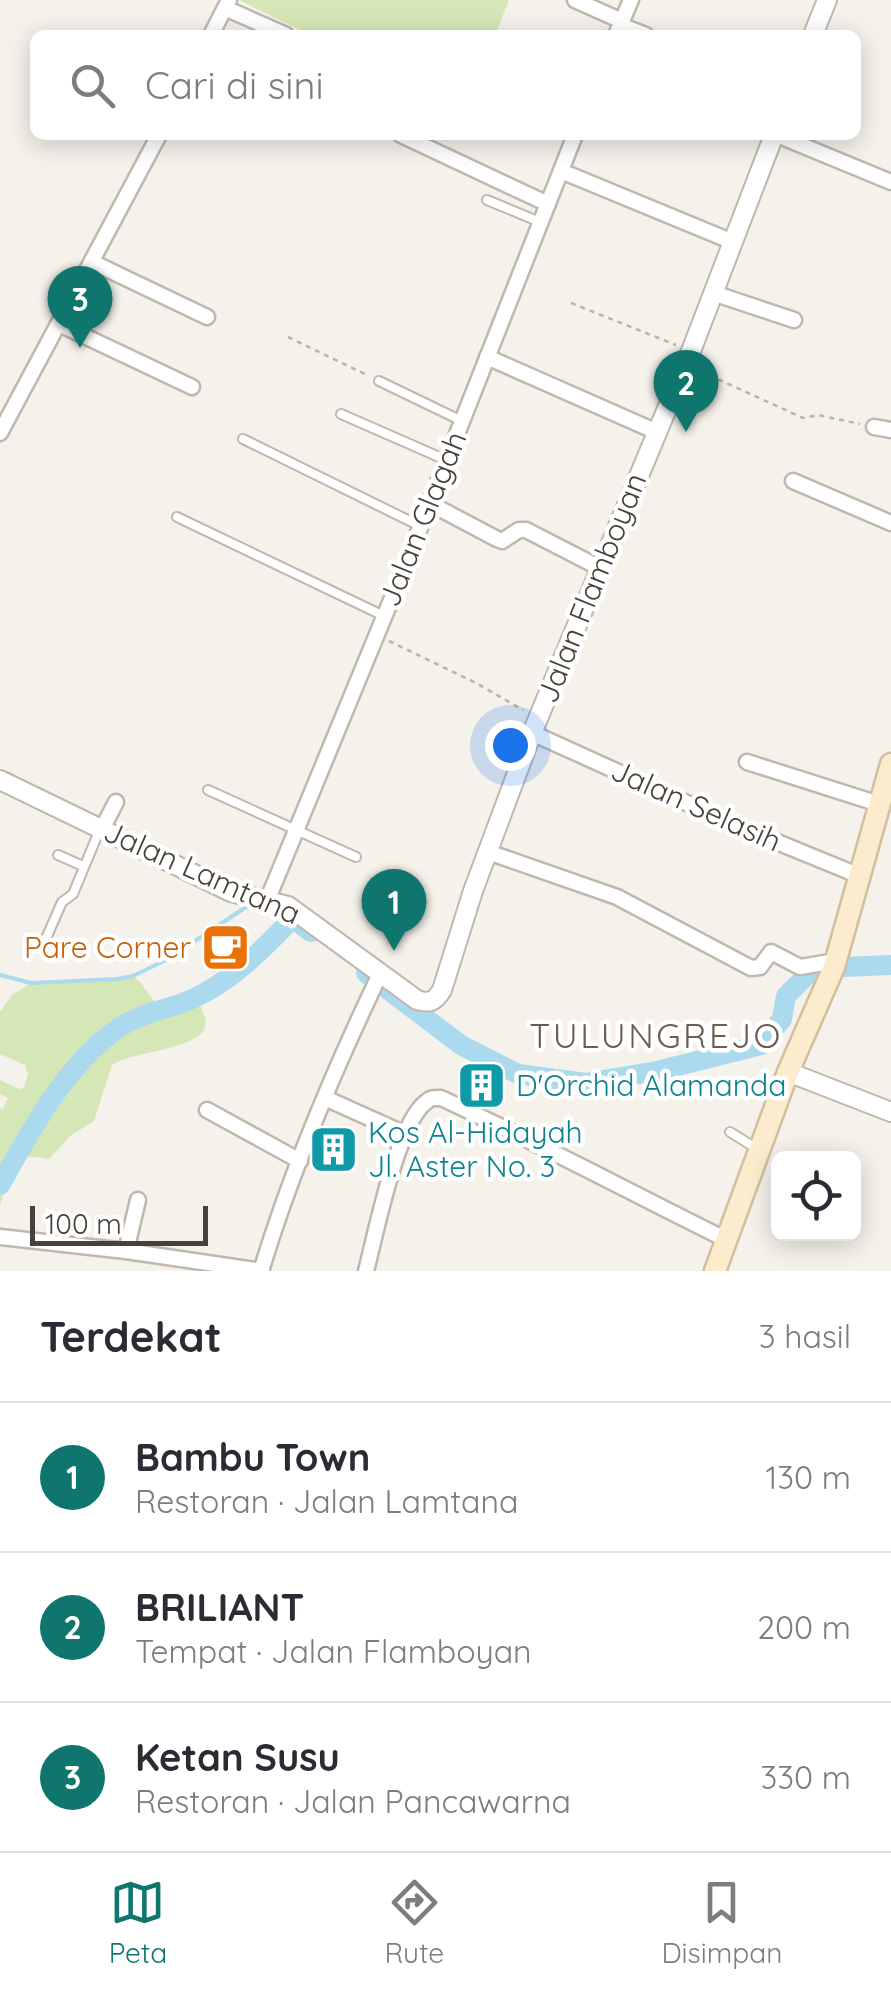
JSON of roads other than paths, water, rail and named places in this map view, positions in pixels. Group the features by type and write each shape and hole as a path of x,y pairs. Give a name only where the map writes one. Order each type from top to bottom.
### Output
{"main road":[{"path":"715,1271 788,1072 834,968 891,764"}],"street":[{"path":"575,0 619,27 630,0"},
{"path":"815,30 826,0"},
{"path":"214,30 227,4 276,30"},
{"path":"0,433 156,140"},
{"path":"412,140 548,204"},
{"name":"Jalan Glagah","path":"267,901 574,140"},
{"name":"Jalan Flamboyan","path":"442,990 535,726 774,140"},
{"path":"788,140 891,182"},
{"path":"561,171 733,242"},
{"path":"92,262 207,317"},
{"path":"713,294 794,320"},
{"path":"59,324 192,387"},
{"path":"487,357 656,432"},
{"path":"874,427 891,430"},
{"path":"793,482 891,524"},
{"path":"430,503 502,541 526,530 600,568"},
{"name":"Jalan Selasih","path":"535,726 733,824 860,876"},
{"path":"746,762 879,804"},
{"name":"Jalan Lamtana","path":"0,780 231,892 288,906 376,982 426,1003 435,1000 442,990"},
{"path":"101,829 116,802"},
{"path":"488,852 617,898 751,968 760,967 770,952 800,967 834,968"},
{"path":"0,1237 262,1271 280,1210 376,982"},
{"path":"788,1072 891,1112"},
{"path":"325,1098 405,1134"},
{"path":"366,1271 405,1134 415,1114 432,1098 441,1098 534,1141 727,1240"},
{"path":"207,1110 300,1160"},
{"path":"126,1251 138,1200"}],"lane":[{"path":"487,200 540,222"},
{"path":"380,381 462,420"},
{"path":"342,414 446,460"},
{"path":"243,439 420,526"},
{"path":"177,517 384,616"},
{"path":"208,790 356,857"},
{"path":"44,943 62,902 72,894 101,829"},
{"path":"58,856 83,866"},
{"path":"730,1132 759,1150"}],"waterway":[{"path":"0,975 31,983 133,976 168,959 246,907 265,908"},
{"path":"0,1185 52,1099 101,1042 128,1022 192,999 220,983 293,918 311,932"},
{"path":"366,973 461,1045 518,1074 586,1083 657,1071 761,1045 782,1019 786,996 808,974 843,967 891,965"}],"place":[{"name":"Ketan Susu","path":"80,348"},
{"name":"BRILIANT","path":"686,432"},
{"name":"Pare Corner","path":"226,948"},
{"name":"Bambu Town","path":"394,951"},
{"name":"D'Orchid Alamanda","path":"481,1086"},
{"name":"Kos Al-Hidayah Jl. Aster No. 3","path":"333,1150"}],"district":[{"name":"TULUNGREJO","path":"656,1036"}]}
